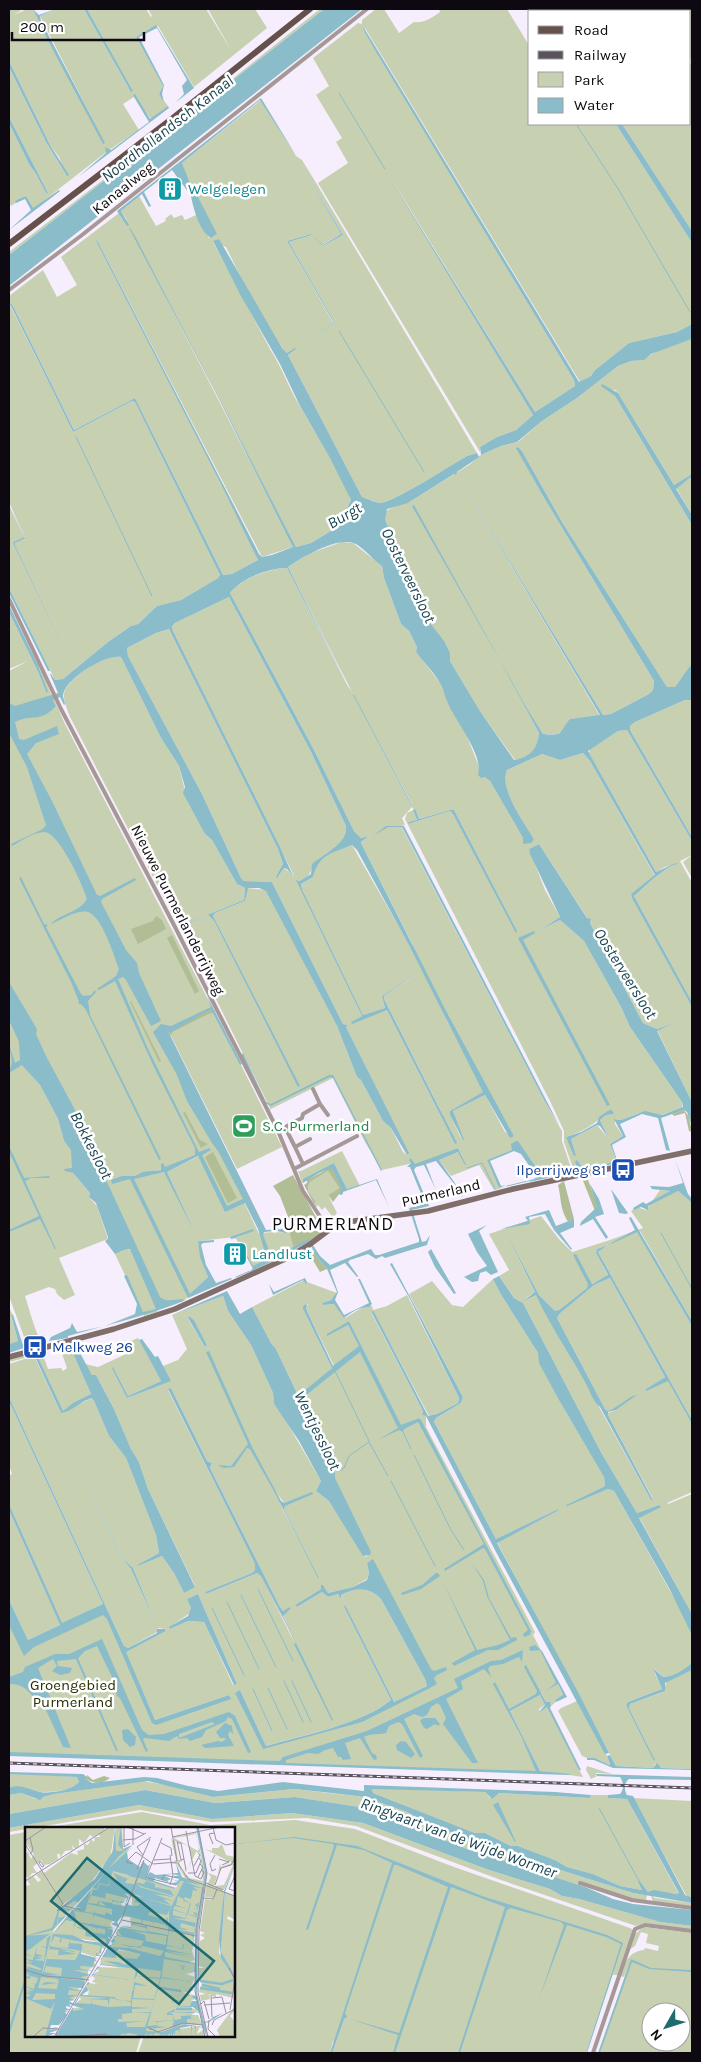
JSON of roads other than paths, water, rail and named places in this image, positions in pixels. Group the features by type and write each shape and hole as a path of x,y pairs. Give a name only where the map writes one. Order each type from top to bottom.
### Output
{"main road":[{"path":"9,244 173,118 310,9"}],"street":[{"name":"Kanaalweg","path":"9,290 82,235 367,9"},
{"name":"Nieuwe Purmerlanderrijweg","path":"9,599 57,700 179,934 278,1131 308,1199 329,1230"},
{"path":"313,1089 328,1115"},
{"path":"278,1131 302,1118 303,1114 320,1104"},
{"path":"285,1127 303,1164"},
{"path":"294,1169 357,1136"},
{"path":"295,1147 310,1139"},
{"name":"Purmerland","path":"9,1357 175,1309 283,1260 311,1244 329,1230 352,1221 436,1209 513,1189 692,1151"},
{"path":"580,1883 632,1900 692,1908"},
{"path":"593,2053 632,1936 639,1926 645,1925 692,1931"}],"water":[{"path":"33,9 39,15 55,9 40,16 41,21 105,143 103,144"},
{"path":"84,9 87,9 133,91 131,92"},
{"path":"324,9 362,9 9,286 9,255"},
{"path":"156,25 194,88 175,103 184,94 182,86 187,80 157,28 139,37 164,85 162,94 164,102 159,94 163,86 136,37"},
{"path":"364,28 579,382 591,376 595,370 629,343 677,332 692,324 692,339 651,354 644,360 631,361 618,366 577,398 542,421 517,442 501,446 481,455 480,447 497,437 516,430 533,415 386,172 535,412 575,386 574,380 375,50"},
{"path":"9,61 50,145 69,175 67,176 46,142 9,67"},
{"path":"135,94 150,119 168,106 169,108 78,177 106,153 105,147 111,150 149,122 133,95"},
{"path":"261,98 297,157 260,100 182,163 193,191 189,193 172,170 144,192 151,206 149,207 142,194 121,211 129,225 127,226 117,211"},
{"path":"9,117 48,193 46,193 29,164 9,123"},
{"path":"617,125 623,125 692,231 692,243"},
{"path":"298,160 343,235 323,246 312,235 289,242 335,323 300,346 334,323 287,241 311,234 323,245 341,234"},
{"path":"59,190 9,230 31,210 25,199 16,203 15,201 26,196 33,208"},
{"path":"197,195 217,234 211,238 203,230 195,213 191,197"},
{"name":"Burgt","path":"129,228 136,238 296,547 311,543 334,529 351,500 213,241 219,239 282,348 287,353 296,349 288,355 362,497 379,503 388,501 411,490 467,456 477,453 479,457 457,472 456,475 454,474 408,503 387,509 385,520 391,535 394,560 425,616 444,641 450,653 450,661 480,711 514,760 532,752 539,733 412,506 414,505 526,707 543,734 558,734 570,719 600,715 459,478 603,715 611,714 649,694 653,690 654,681 516,448 518,447 522,451 562,522 667,687 675,687 692,665 692,700 685,700 635,722 630,726 630,730 692,837 692,841 627,730 618,731 588,751 656,872 677,864 660,873 634,896 692,1002 692,1007 632,898 631,894 655,875 590,761 583,753 560,760 542,754 507,770 505,778 509,796 534,839 531,843 523,844 523,838 490,781 478,775 479,767 473,747 451,709 441,685 416,652 417,647 409,631 401,624 384,578 382,566 360,546 349,542 340,542 321,548 288,567 351,692 287,568 272,570 249,578 230,593 314,750 354,831 361,838 369,836 361,842 362,845 446,1011 514,1136 510,1138 485,1095 453,1111 463,1140 450,1115 450,1111 483,1092 410,947 357,850 352,845 323,859 319,863 313,877 301,884 302,889 363,1015 385,1008 382,996 418,973 384,996 384,999 457,1143 455,1144 387,1010 352,1024 351,1022 362,1016 296,880 300,881 311,874 312,864 339,843 346,832 346,826 311,752 229,597 175,623 172,626 173,631 293,876 284,868 276,877 283,864 278,849 169,629 156,633 127,648 128,656 202,794 241,878 244,881 272,882 343,1024 348,1025 346,1027 409,1153 407,1155 391,1128 383,1121 361,1080 357,1077 337,1026 266,891 259,888 248,888 245,901 215,913 213,916 300,1086 298,1087 214,921 208,915 185,925 185,924 244,900 245,888 237,884 212,840 205,834 183,793 185,787 179,766 161,738 121,657 106,659 78,675 65,689 63,696 64,705 60,697 53,700 56,706 45,715 21,719 15,722 19,739 24,740 57,726 59,734 36,743 27,754 97,895 100,896 135,878 136,880 102,899 101,902 126,950 137,963 139,973 161,1021 151,1026 126,980 123,977 118,979 148,1049 199,1152 209,1148 211,1150 202,1155 227,1206 243,1199 218,1151 187,1101 177,1075 153,1032 161,1024 171,1026 211,1007 207,996 242,1064 240,1065 211,1009 169,1033 266,1230 283,1229 287,1233 276,1231 264,1232 263,1235 272,1258 309,1239 320,1256 330,1265 371,1249 375,1255 379,1255 419,1242 409,1208 421,1205 424,1201 410,1167 407,1167 411,1163 409,1160 411,1158 415,1164 458,1148 466,1165 458,1152 439,1160 463,1195 462,1197 436,1161 426,1164 436,1190 424,1165 416,1167 414,1170 429,1206 412,1210 422,1242 426,1241 430,1235 427,1245 385,1258 382,1256 376,1259 368,1254 350,1260 348,1262 357,1277 345,1263 330,1270 338,1292 335,1300 344,1315 369,1303 358,1279 360,1279 372,1304 369,1307 356,1310 344,1318 334,1304 323,1305 322,1303 331,1300 337,1292 327,1269 317,1257 309,1242 250,1272 253,1268 236,1238 231,1239 230,1237 253,1229 254,1231 236,1237 253,1266 267,1259 258,1229 245,1203 225,1212 198,1156 167,1172 197,1237 164,1172 134,1179 190,1294 208,1277 200,1257 198,1241 214,1240 214,1242 201,1245 206,1265 216,1283 232,1279 188,1298 130,1179 112,1184 111,1180 122,1176 135,1176 143,1172 161,1170 161,1164 163,1163 165,1167 195,1155 195,1148 153,1065 115,981 99,990 97,989 116,976 119,969 103,928 93,915 84,911 74,913 51,924 79,907 87,899 70,860 50,834 44,832 32,835 12,846 11,844 43,829 46,825 27,767 9,733 9,703 15,706 58,693 50,674 55,680 63,679 108,642 131,626 138,624 157,606 181,600 220,575 135,402 132,401 73,432 10,304 12,304 74,430 135,398 223,575 232,574 258,560 97,240 259,554 262,557 272,555 293,547 215,391"},
{"path":"602,384 618,393 674,485 692,474 676,489 692,515 692,525 615,396 601,386"},
{"path":"9,502 25,538 15,543 15,545 71,662 14,545 13,542 24,537"},
{"path":"9,588 50,671 48,671 9,593"},
{"path":"9,605 38,665 48,692 46,692 9,612"},
{"path":"354,695 412,805 411,805"},
{"path":"415,809 419,819 450,810 454,810 517,931 516,933 453,814 450,811 408,824 417,820 413,810"},
{"path":"386,826 404,826 559,1125 544,1100 402,827 388,827 373,836"},
{"path":"539,844 587,918 591,919 590,923 643,1023 657,1029 673,1023 657,1031 692,1102 692,1126 687,1112 684,1110 661,1118 670,1151 666,1150 658,1118 642,1114 620,1124 626,1137 612,1145 618,1163 577,1172 575,1161 577,1160 583,1168 610,1163 616,1159 610,1144 623,1136 614,1119 621,1120 645,1111 662,1115 683,1107 682,1102 630,1027 584,941 560,920 540,930 560,917 530,854 529,849"},
{"path":"21,877 44,924 48,925 46,927 81,994 84,996 91,995 95,990 96,992 88,1001 90,1015 161,1159 159,1160 86,1010 78,1003 72,984 19,878"},
{"path":"534,931 535,933 523,940 610,1105 607,1106 518,938"},
{"path":"9,982 37,1029 36,1034 46,1056 74,1108 93,1157 108,1184 160,1297 165,1300 183,1299 184,1301 106,1326 135,1314 137,1304 124,1276 127,1275 143,1312 156,1309 130,1249 115,1254 105,1241 108,1237 96,1203 89,1197 90,1193 73,1173 65,1171 64,1169 72,1168 71,1150 64,1141 58,1119 40,1085 22,1065 9,1073 12,1062 9,1044 15,1063 20,1060 19,1042 9,1020"},
{"path":"243,1053 266,1102 271,1104 329,1075 333,1075 382,1170 333,1078 330,1077 271,1106 265,1103 241,1055"},
{"path":"611,1109 614,1114 606,1115 600,1120 609,1139 600,1126 597,1125 571,1139 576,1155 574,1156 566,1137 581,1132 597,1123 599,1117"},
{"path":"518,1141 540,1173 545,1175 570,1170 571,1173 529,1182 537,1177 521,1154 514,1151 490,1161 501,1186 506,1185 499,1188 487,1160 512,1150 511,1144"},
{"path":"9,1146 24,1178 49,1176 50,1178 31,1178 25,1181 56,1249 40,1219 9,1232 9,1230 39,1216 9,1152"},
{"path":"675,1159 692,1203 678,1191 648,1206 648,1210 641,1207 634,1210 633,1208 643,1202 646,1204 670,1191 652,1189 650,1186 669,1187 683,1183"},
{"path":"334,1163 347,1189 377,1179 389,1207 376,1180 343,1192 340,1195 339,1193 342,1189 332,1168 319,1173 303,1183 303,1179"},
{"path":"590,1184 599,1199 604,1214 595,1217 608,1237 606,1239 593,1219 580,1226 581,1222 597,1207"},
{"path":"611,1189 628,1213 619,1213"},
{"path":"549,1210 556,1226 574,1219 574,1227 560,1233 571,1250 554,1230 545,1214 529,1217 530,1224 501,1229 528,1221 525,1217"},
{"path":"631,1217 692,1321 692,1326 637,1232 611,1244 635,1230 629,1218"},
{"path":"487,1225 479,1231 498,1272 491,1275 486,1271 480,1273 478,1281 472,1282 464,1277 487,1266 468,1234"},
{"path":"507,1235 539,1295 555,1311 559,1310 587,1288 588,1284 573,1255 576,1254 592,1284 608,1275 596,1253 597,1249 608,1245 598,1252 692,1420 692,1424 668,1381 646,1391 646,1389 665,1377 610,1278 594,1285 559,1314 557,1318 605,1409 608,1411 638,1394 616,1410 608,1412 608,1415 653,1500 651,1500 600,1407 547,1318 536,1295 523,1301 535,1292"},
{"path":"431,1249 456,1293 454,1294 435,1267 428,1252"},
{"path":"392,1263 463,1397 461,1403 436,1418 434,1422 496,1539 559,1510 497,1543 609,1753 605,1754 496,1552 426,1416 422,1415 423,1411 372,1313 373,1310 428,1416 437,1414 458,1403 459,1398 410,1299 390,1264"},
{"path":"499,1276 514,1298 523,1303 602,1454 637,1513 659,1505 661,1507 639,1518 692,1614 692,1635 669,1588 614,1491 608,1489 566,1505 605,1486 604,1477 539,1363 538,1353 500,1293 493,1279"},
{"path":"305,1278 306,1284 303,1280 273,1295 269,1284 274,1292"},
{"path":"227,1291 240,1314 252,1307 276,1349 335,1473 335,1478 371,1552 370,1555 363,1556 329,1501 316,1491 321,1481 299,1441 274,1404 273,1393 251,1345 228,1311 223,1296 172,1315"},
{"path":"307,1303 306,1309 333,1366 359,1346 348,1325 327,1336 327,1334 349,1321 401,1425 419,1418 421,1420 531,1631 530,1635 524,1637 523,1634 528,1630 485,1549 483,1548 445,1571 444,1569 484,1544 418,1422 404,1429 403,1432 399,1430 378,1440 398,1428 360,1352 305,1396 303,1392 332,1368 303,1309 303,1306"},
{"path":"11,1315 13,1315 24,1348 9,1353 9,1344 18,1341"},
{"path":"189,1316 194,1320 207,1345 205,1347 188,1318"},
{"path":"72,1323 77,1332 103,1326 68,1336 68,1338 49,1341 51,1337 70,1328"},
{"path":"142,1339 155,1357 158,1356 171,1381 127,1398 113,1367 128,1396 161,1381 139,1340"},
{"path":"68,1342 74,1342 92,1375 96,1375 139,1462 148,1489 195,1587 184,1593 174,1573 162,1556 137,1565 159,1553 156,1535 126,1458 109,1436 94,1401 92,1398 88,1399 61,1413 36,1359 32,1355 37,1355 63,1411 73,1403 91,1394"},
{"path":"209,1351 253,1449 281,1501 284,1503 312,1492 313,1494 285,1506 284,1509 319,1578 250,1449 247,1448 234,1467 224,1468 217,1465 231,1466 248,1444 206,1352"},
{"path":"171,1388 207,1461 212,1463 210,1468 280,1607 283,1611 290,1607 283,1616 295,1641 261,1576 257,1573 206,1594 205,1592 252,1573 255,1570 255,1564 168,1389"},
{"path":"9,1397 124,1646 128,1648 157,1633 157,1629 165,1629 166,1631 126,1652 155,1720 229,1695 231,1699 156,1725 152,1723 107,1619 103,1615 34,1647 24,1656 9,1625 9,1600 28,1640 60,1625 9,1510 9,1504 62,1623 103,1604 9,1401"},
{"path":"122,1558 133,1568 156,1624 131,1569"},
{"path":"373,1559 431,1669 434,1671 446,1667 447,1670 434,1678 437,1684 362,1722 263,1749 235,1693 240,1690 266,1746 349,1722 365,1716 391,1700 344,1607 345,1605 394,1702 427,1686 425,1679 377,1595 367,1590 357,1590 341,1595 342,1600 338,1594 328,1597 322,1592 297,1607 295,1605 321,1589 321,1585 323,1585 328,1593 353,1587 367,1580 369,1573 367,1563"},
{"path":"472,1563 484,1580 489,1598 511,1638 516,1637 517,1640 498,1650 488,1650 454,1666 452,1663 475,1650 442,1580 477,1650 510,1640 487,1596 483,1581"},
{"path":"436,1573 440,1576 421,1589 402,1595 401,1593 422,1585"},
{"path":"198,1594 237,1684 234,1685 204,1622 188,1621 170,1629 169,1627 188,1616 191,1608 187,1599"},
{"path":"102,1639 142,1730 149,1735 164,1734 229,1712 235,1716 251,1752 248,1753 232,1719 228,1717 226,1721 206,1730 202,1737 190,1741 187,1738 179,1739 177,1736 169,1741 145,1738 143,1739 148,1751 146,1752 120,1698 117,1696 116,1691 110,1687 114,1681 97,1646 85,1651 78,1658 118,1751 116,1751 76,1659 57,1661 58,1666 72,1668 70,1673 60,1675 52,1671 57,1666 53,1659 38,1668 71,1748 63,1747 45,1708 43,1709 25,1688 9,1684 9,1677 23,1672 25,1667 55,1654 69,1654","holes":["212,1722 215,1724 179,1738 179,1734"]},
{"path":"296,1643 333,1720 332,1721 294,1644"},
{"path":"535,1645 542,1651 567,1697 556,1702 555,1700 563,1695 558,1684 545,1691 556,1683 540,1650 530,1651 529,1647"},
{"path":"523,1650 522,1662 519,1657 503,1664 490,1666 488,1669 492,1678 484,1669 461,1681 463,1689 446,1699 478,1763 472,1763 443,1724 446,1718 440,1705 437,1703 431,1707 427,1715 422,1717 414,1714 404,1719 423,1756 420,1758 402,1724 398,1722 389,1726 386,1733 364,1737 377,1759 374,1760 360,1738 345,1743 351,1759 343,1760 341,1757 338,1757 333,1748 318,1754 308,1753 286,1760 286,1763 536,1771 521,1736 493,1684 495,1682 509,1709 536,1694 537,1691 524,1667 526,1665 546,1702 550,1702 550,1708 581,1770 579,1770 547,1707 538,1713 545,1705 540,1695 510,1711 540,1771 569,1775 9,1756 9,1752 280,1761 283,1757 367,1731 458,1688 454,1679 491,1661 501,1660"},
{"path":"692,1663 692,1670 665,1683 665,1691 630,1704 629,1708 654,1761 626,1705 628,1702 662,1689 653,1668 663,1677 675,1674"},
{"path":"423,1718 435,1718 440,1724 438,1726 435,1724 427,1729 424,1728 420,1721"},
{"path":"225,1723 232,1726 233,1734 230,1731 228,1735 234,1746 205,1748 201,1745 218,1741 222,1742 226,1739 220,1738 216,1732"},
{"path":"128,1729 136,1737 135,1745 130,1747 123,1740 122,1730"},
{"path":"401,1741 406,1742 415,1754 411,1758 397,1750 396,1745"},
{"path":"610,1755 616,1766 653,1768 657,1763 661,1768 692,1770 613,1768 594,1760 587,1760 587,1758 595,1758 609,1765 607,1756"},
{"path":"9,1772 83,1774 92,1783 144,1777 157,1778 218,1791 283,1782 364,1791 364,1785 591,1795 590,1798 499,1793 492,1799 485,1792 372,1789 373,1793 475,1833 485,1833 511,1846 518,1846 555,1860 567,1867 593,1874 620,1886 642,1890 638,1881 640,1881 648,1892 654,1890 676,1894 679,1893 627,1799 608,1798 608,1795 620,1794 623,1784 620,1777 597,1776 595,1774 692,1777 692,1780 629,1779 625,1784 625,1789 627,1795 633,1796 685,1895 692,1897 692,1903 633,1893 516,1856 495,1845 476,1839 471,1840 429,1824 407,1812 364,1797 294,1789 213,1797 148,1781 54,1794 43,1797 40,1800 21,1793 9,1795 9,1788 21,1787 40,1792 55,1792 76,1785 79,1782 77,1777 9,1774"},
{"path":"145,1790 215,1803 295,1797 366,1808 467,1849 585,1887 613,1899 633,1904 692,1910 692,1926 660,1922 562,1896 550,1889 489,1870 363,1823 292,1813 212,1819 139,1805 9,1828 9,1814"},
{"path":"498,1802 516,1842 493,1805"},
{"path":"294,1837 357,1846 482,1896 607,1935 623,1943 587,2053 621,1944 606,1937 567,1925 539,1999 564,1925 561,1922 511,1908 507,1910 460,2053 458,2053 505,1907 451,1887 395,2053 393,2053 398,2035 350,2019 399,2033 448,1887 394,1865 345,2013 347,2017 344,2019 332,2053 330,2053 392,1863 364,1850 337,1845 308,1930 306,1929 334,1846 333,1844 293,1838 235,1844"},
{"path":"631,1959 651,1968 692,1970 692,1972 649,1969 632,1962 600,2053 598,2053"},
{"path":"25,1978 25,1984 9,2036 9,2028"}],"waterway":[{"path":"339,93 385,169"},
{"path":"577,125 617,187 690,312"},
{"path":"339,331 424,472"},
{"path":"76,437 152,596"},
{"path":"467,1168 482,1163 495,1189"},
{"path":"507,1186 532,1180"},
{"path":"661,1233 692,1289"},
{"path":"236,1277 250,1271"},
{"path":"28,1346 45,1342"},
{"path":"335,1371 369,1441"},
{"path":"403,1432 411,1449"},
{"name":"Wentjessloot","path":"340,1471 344,1468 349,1456 369,1442 388,1476"},
{"path":"414,1455 451,1530 464,1550"},
{"path":"391,1481 435,1566"},
{"path":"258,1589 293,1661"},
{"path":"241,1595 276,1667"},
{"path":"227,1602 259,1669"},
{"path":"212,1608 244,1675"},
{"path":"284,1681 303,1722"},
{"path":"292,1681 311,1722"},
{"path":"268,1688 287,1729"},
{"path":"253,1689 272,1731"},
{"path":"599,1808 639,1881"}],"railway":[{"path":"9,1763 692,1788"}],"place":[{"name":"Welgelegen","path":"170,189"},
{"name":"S.C. Purmerland","path":"244,1126"},
{"name":"Ilperrijweg 81","path":"623,1170"},
{"name":"Landlust","path":"235,1254"},
{"name":"Melkweg 26","path":"35,1347"}],"district":[{"name":"PURMERLAND","path":"333,1224"}],"water label":[{"name":"Noordhollandsch Kanaal","path":"167,128"},
{"name":"Oosterveersloot","path":"409,575"},
{"name":"Oosterveersloot","path":"626,973"},
{"name":"Bokkesloot","path":"92,1145"},
{"name":"Ringvaart van de Wijde Wormer","path":"459,1837"}],"park label":[{"name":"Groengebied Purmerland","path":"73,1694"}]}
